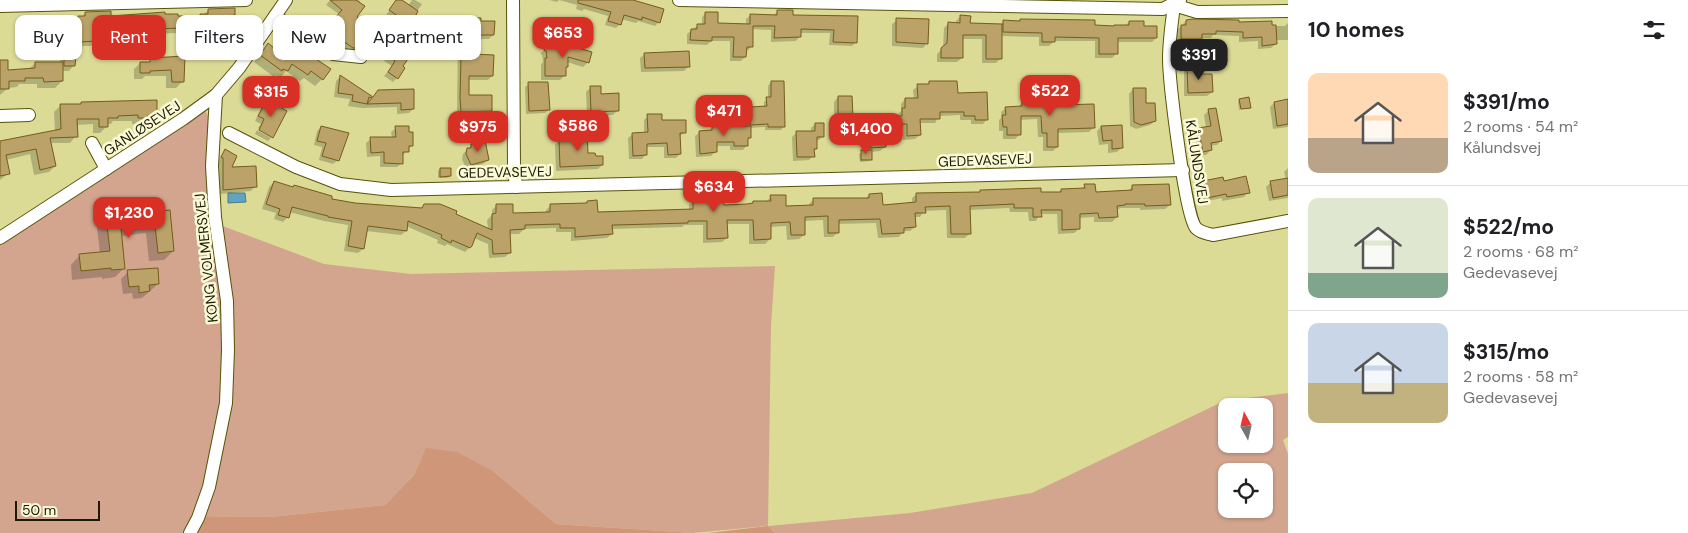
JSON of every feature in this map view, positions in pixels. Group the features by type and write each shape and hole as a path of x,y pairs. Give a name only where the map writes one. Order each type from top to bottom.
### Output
{"street":[{"path":"0,6 246,0"},
{"name":"GANLØSEVEJ","path":"276,15 283,0"},
{"path":"513,0 514,168 516,187"},
{"path":"679,0 1163,9 1177,2 1197,12 1288,11"},
{"name":"KÅLUNDSVEJ","path":"1177,2 1169,56 1170,85 1191,220 1195,227 1202,232 1213,235 1288,221"},
{"name":"GANLØSEVEJ","path":"0,238 183,119 216,95 239,68 273,20"},
{"name":"KONG VOLMERSVEJ","path":"190,533 198,518 209,487 226,403 227,301 215,218 212,166 216,95"},
{"path":"0,116 29,115"},
{"name":"GEDEVASEVEJ","path":"229,133 296,167 340,184 391,190 1183,170"},
{"path":"92,143 106,169"}],"shaded area":[{"path":"205,110 210,120 220,225 324,264 411,274 775,266 771,326 768,526 693,533 556,524 493,471 415,474 385,505 270,517 192,516 183,533 0,533 0,245"},
{"path":"1288,393 1288,437 1283,440 1288,454 1288,533 775,533 768,526 910,513 1032,493 1218,404 1218,453 1273,453 1273,398 1248,398"},
{"path":"426,448 457,452 493,471 556,524 693,533 183,533 191,516 270,517 385,505 415,474"},
{"path":"768,526 775,533 708,533"}],"water":[{"path":"228,193 245,193 246,202 228,203"}],"building":[{"path":"330,0 356,0 365,6 358,15 355,15 355,48 345,42 345,15 338,15 342,10"},
{"path":"396,0 402,0 418,11 416,15 396,15 389,10"},
{"path":"578,0 633,0 664,9 660,23 642,17 642,20 624,15 621,25 608,21 611,12 578,3"},
{"path":"235,8 235,15 200,15 208,14 208,9"},
{"path":"777,10 793,10 793,15 858,16 857,43 833,42 834,30 801,29 801,37 774,38 775,26 753,26 753,47 747,47 746,57 733,57 734,37 712,37 712,41 690,40 691,29 697,29 697,24 705,24 705,12 718,12 718,23 750,24 750,14 777,15"},
{"path":"111,11 111,15 92,15 92,41 82,42 82,16 85,16 85,12"},
{"path":"165,12 165,14 178,14 176,15 176,28 166,29 166,15 124,15"},
{"path":"960,15 971,16 970,23 1002,24 1002,59 986,59 986,35 963,35 963,58 941,58 941,48 947,43 948,22 960,23"},
{"path":"896,18 929,19 928,44 896,42"},
{"path":"1020,19 1095,20 1095,25 1114,26 1129,25 1129,21 1144,21 1144,26 1157,26 1157,38 1118,38 1118,54 1099,54 1099,38 1055,37 1055,42 1042,42 1042,33 1003,32 1003,20 1020,21"},
{"path":"1186,20 1239,20 1239,22 1272,21 1272,25 1276,25 1277,44 1262,46 1262,37 1243,38 1243,32 1216,31 1216,34 1202,34 1202,39 1181,39 1181,25 1186,25"},
{"path":"481,21 495,21 494,35 481,35"},
{"path":"268,43 273,47 273,60 318,60 331,69 323,80 311,71 308,75 292,64 288,71 283,69 282,71 263,57 263,50"},
{"path":"575,47 592,52 589,63 568,57 566,76 545,76 545,58 547,58 544,48"},
{"path":"689,51 690,67 645,68 644,53"},
{"path":"481,54 494,55 493,76 469,76 469,95 492,95 492,111 461,112 461,60 481,60"},
{"path":"166,57 176,57 176,60 185,60 184,82 172,82 171,70 140,73 140,62 166,60"},
{"path":"0,60 8,60 8,70 35,68 35,62 63,62 63,81 44,82 43,78 25,78 25,81 9,81 9,89 0,89"},
{"path":"64,60 76,60 75,66 64,66"},
{"path":"393,60 407,60 398,79 388,72 395,61"},
{"path":"1187,66 1199,66 1199,74 1212,74 1213,92 1188,93"},
{"path":"340,75 373,97 378,90 414,89 414,109 401,110 401,103 367,104 352,101 353,95 338,93"},
{"path":"771,81 784,81 785,127 768,127 768,124 750,125 749,111 751,111 751,107 767,106 766,97 771,97"},
{"path":"929,81 957,81 958,93 987,92 988,120 975,120 975,116 964,116 964,112 940,112 940,119 920,119 921,135 907,136 907,124 886,125 886,147 870,148 870,132 867,132 867,128 838,128 838,96 852,96 853,117 902,116 902,108 905,108 905,98 918,98 917,84 929,84"},
{"path":"528,82 548,82 550,110 529,111"},
{"path":"590,86 601,86 601,94 619,93 619,111 591,112"},
{"path":"1133,88 1146,88 1146,103 1155,103 1156,121 1141,125 1134,122"},
{"path":"1056,96 1056,105 1094,104 1095,128 1058,129 1058,147 1047,147 1047,133 1042,133 1041,116 1021,116 1021,135 1007,135 1007,127 1003,127 1002,115 1006,115 1005,107 1022,106 1022,100 1040,100 1040,97"},
{"path":"1249,97 1251,108 1241,109 1239,99"},
{"path":"1288,99 1288,124 1277,126 1274,102"},
{"path":"157,100 157,115 148,115 148,118 138,118 138,115 108,118 108,127 99,127 99,119 77,119 78,137 50,138 56,166 40,170 36,149 6,155 10,174 0,176 0,141 61,129 60,104"},
{"path":"267,100 287,111 273,138 259,130 264,119 258,116"},
{"path":"1216,108 1222,141 1211,143 1212,150 1203,152 1198,128 1211,126 1208,109"},
{"path":"647,114 662,114 662,120 686,120 686,133 680,133 681,154 668,155 667,143 647,144 647,155 633,156 632,133 648,132"},
{"path":"815,123 824,123 824,137 817,137 817,149 814,149 815,157 797,157 796,131 815,131"},
{"path":"1122,125 1123,148 1112,149 1112,140 1103,141 1101,126"},
{"path":"321,126 349,133 339,161 322,156 326,143 317,141"},
{"path":"395,126 409,126 409,132 413,132 413,146 409,146 409,152 403,152 403,164 384,163 384,152 371,153 370,137 396,137"},
{"path":"712,126 751,126 751,138 748,138 748,146 734,146 734,142 717,142 717,152 700,154 699,131 712,130"},
{"path":"576,131 587,131 588,153 603,156 603,165 560,167 559,140 576,140"},
{"path":"485,140 489,160 471,165 466,154 467,148 471,148 471,144"},
{"path":"225,149 237,156 232,167 256,166 257,187 223,190 223,158 221,157"},
{"path":"861,150 872,150 872,160 861,160"},
{"path":"440,168 451,168 451,176 440,177"},
{"path":"1246,176 1250,193 1227,197 1226,194 1207,198 1203,181 1223,177 1224,181"},
{"path":"1288,178 1288,195 1273,198 1270,181"},
{"path":"274,181 332,196 332,199 355,203 422,208 424,204 440,204 457,211 456,214 492,230 492,214 496,213 496,204 513,204 513,213 550,212 550,204 587,203 587,201 597,200 598,212 693,209 693,199 723,198 724,205 747,204 753,203 753,201 771,201 770,195 786,195 786,206 813,205 813,198 869,198 869,194 882,193 883,205 916,202 916,193 980,192 980,190 1041,188 1041,192 1061,192 1061,189 1085,188 1084,184 1095,184 1096,192 1132,190 1132,185 1169,184 1171,205 1145,206 1145,204 1125,204 1117,206 1118,217 1099,218 1098,213 1080,214 1080,229 1062,230 1062,210 1041,210 1042,217 1033,217 1033,208 1014,208 1014,204 970,206 971,234 951,234 950,206 925,207 926,213 915,213 916,227 904,228 904,233 882,234 880,219 839,220 839,233 828,233 828,216 805,217 805,235 791,235 790,222 771,223 771,239 754,240 753,220 727,220 728,238 707,239 707,221 612,225 613,234 575,237 575,228 560,228 560,224 525,225 525,229 510,230 511,253 493,254 492,240 477,233 470,248 452,240 451,243 441,238 442,235 408,221 407,231 368,226 364,249 348,246 352,221 328,217 292,207 289,218 278,215 280,209 266,204"},
{"path":"170,210 174,251 158,253 155,225 121,228 125,269 111,270 111,268 81,271 79,254 110,251 106,217"},
{"path":"158,268 159,284 149,285 150,291 139,293 139,286 129,287 127,270"}]}
